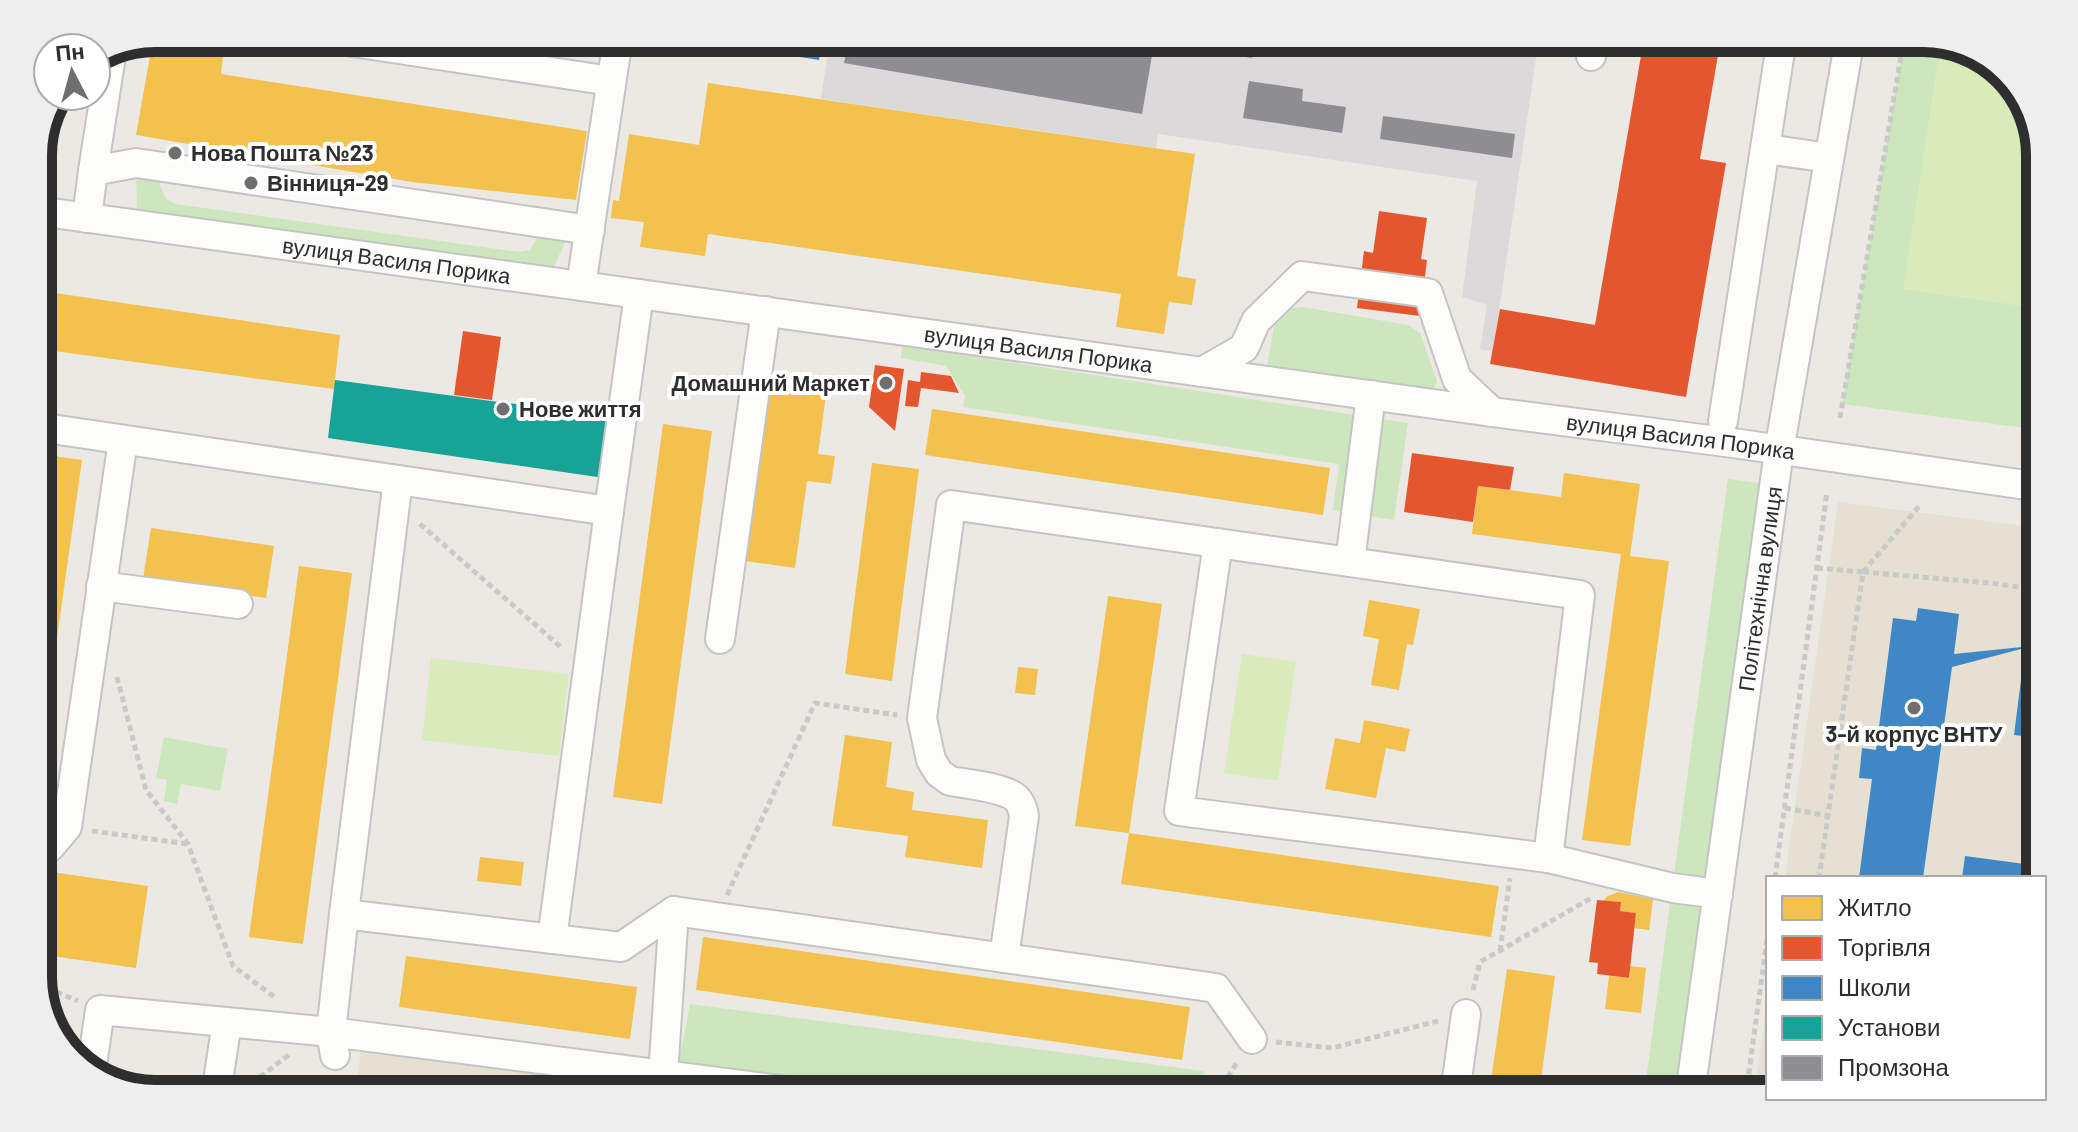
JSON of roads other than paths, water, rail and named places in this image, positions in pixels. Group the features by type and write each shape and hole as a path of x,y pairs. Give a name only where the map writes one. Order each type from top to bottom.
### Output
{"street":[{"path":"487,52 611,81"},
{"path":"581,286 616,52"},
{"path":"1723,421 1780,52"},
{"name":"Політехнічна вулиця","path":"1692,1080 1779,451 1848,52"},
{"path":"87,218 102,112"},
{"path":"1766,149 1829,158"},
{"path":"93,171 136,163 590,230"},
{"name":"вулиця Василя Порика","path":"52,213 2026,485"},
{"path":"1202,372 1244,348 1256,321 1302,276 1428,293 1457,379 1492,412"},
{"path":"552,939 639,294"},
{"path":"720,639 766,311"},
{"path":"1350,562 1371,395"},
{"path":"52,429 397,491 609,511"},
{"path":"52,845 67,827 123,440"},
{"path":"329,1040 397,491"},
{"path":"1004,958 1024,816 1022,808 1019,801 1005,792 943,777 931,760 922,718 951,505 1580,595 1548,858"},
{"path":"1218,543 1179,811 1548,858 1673,888 1718,894"},
{"path":"101,586 238,604"},
{"path":"344,914 621,947 674,911 1216,988 1252,1039"},
{"path":"667,1080 674,911"},
{"path":"93,1059 100,1010 227,1022 329,1040 636,1080"},
{"path":"1457,1080 1466,1014"},
{"path":"218,1080 227,1022"}],"place":[{"name":"Нова Пошта №23","path":"175,153"},
{"name":"Вінниця-29","path":"251,183"},
{"name":"Домашний Маркет","path":"886,383"},
{"name":"Нове життя","path":"503,409"},
{"name":"3-й корпус ВНТУ","path":"1914,708"}]}
